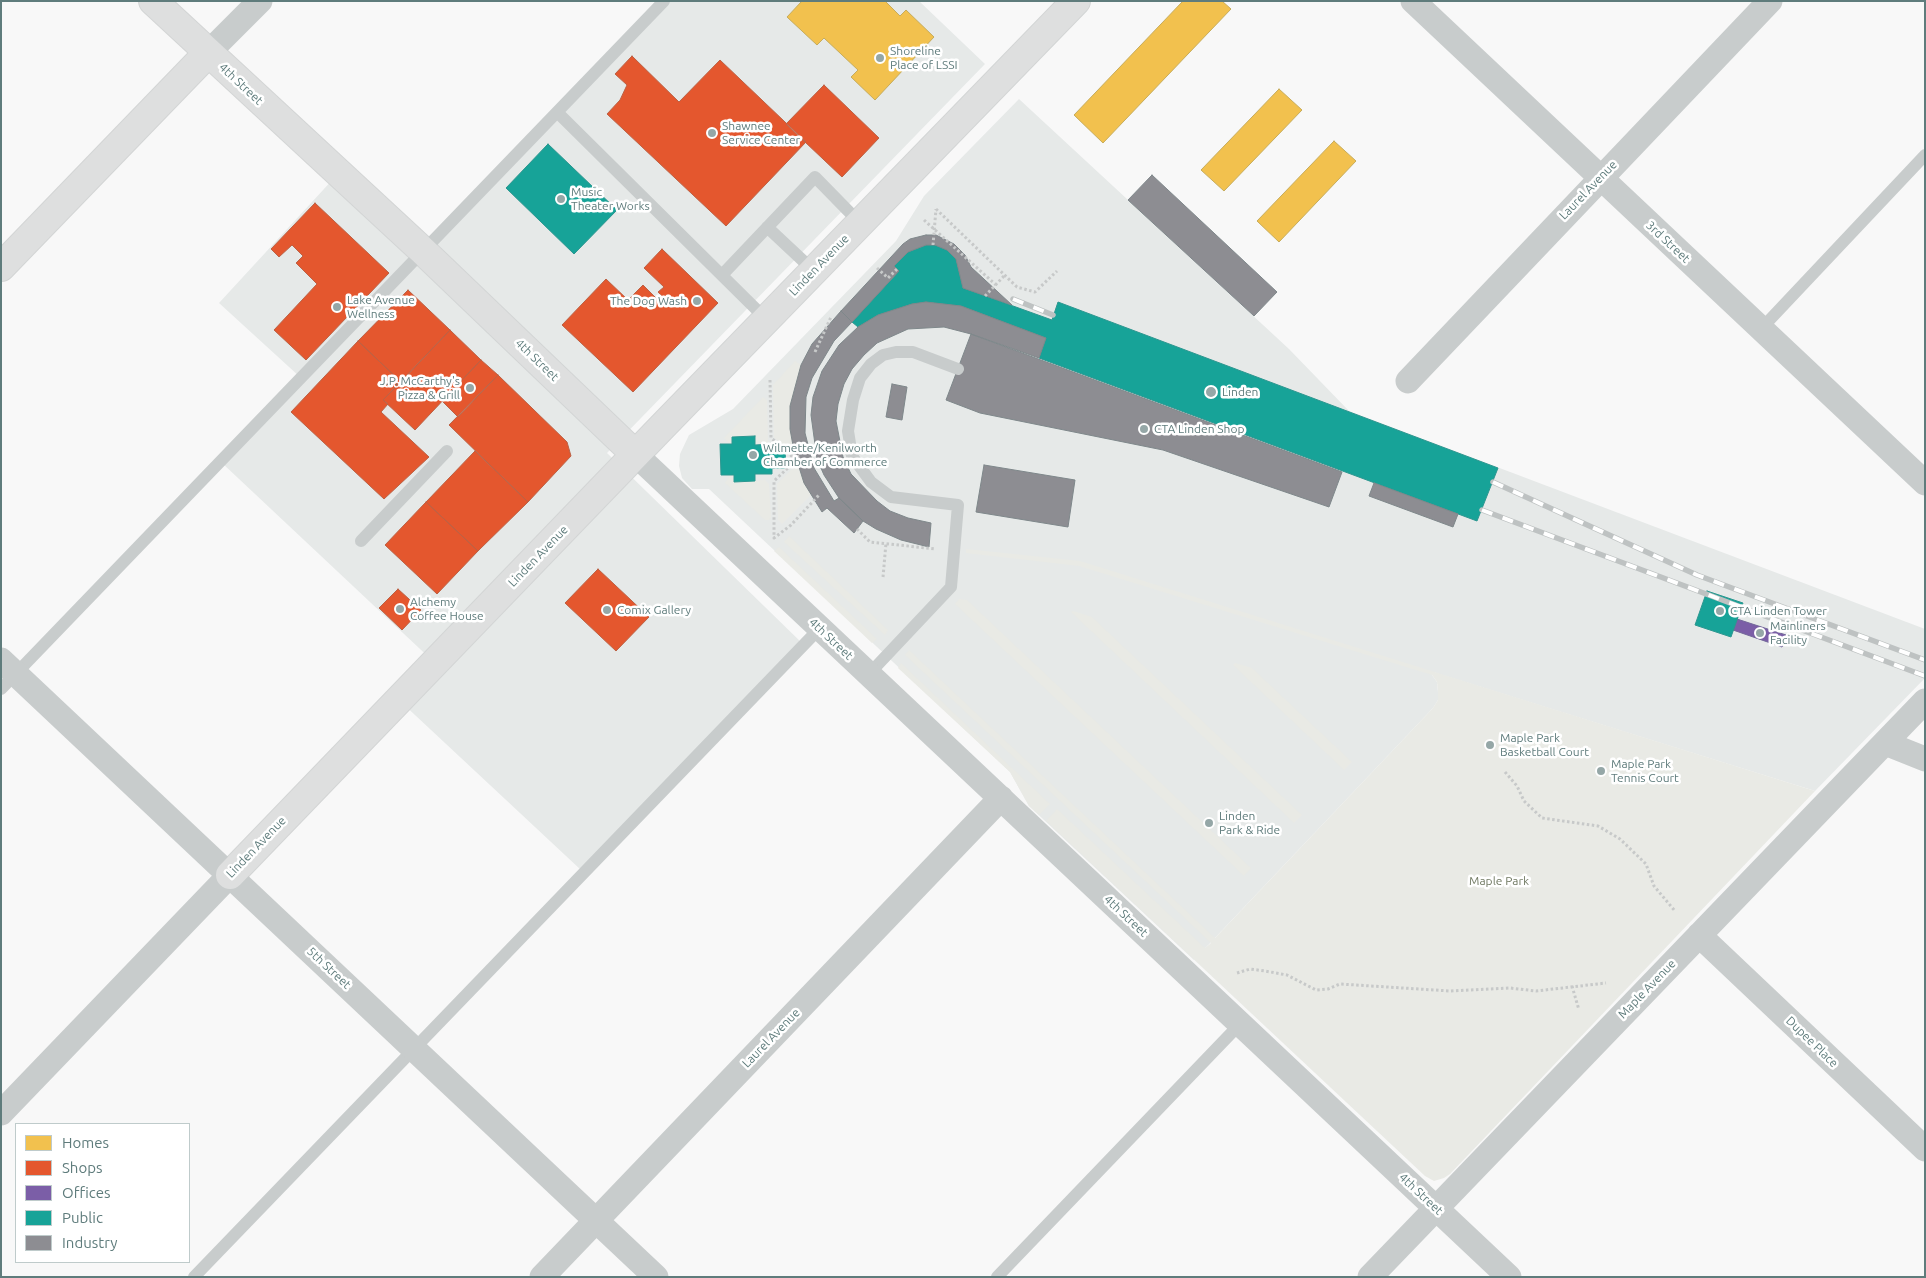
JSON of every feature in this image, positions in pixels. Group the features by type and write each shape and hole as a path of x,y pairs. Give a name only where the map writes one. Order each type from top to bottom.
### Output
{"street":[{"name":"4th Street","path":"153,1 423,251 635,454 1508,1277"},
{"path":"1,267 260,1"},
{"name":"Linden Avenue","path":"1,1113 635,454 1076,1"},
{"name":"Laurel Avenue","path":"1408,381 1770,1"},
{"name":"3rd Street","path":"1417,3 1600,178 1925,483"},
{"name":"5th Street","path":"6,674 230,875 656,1277"},
{"name":"Maple Avenue","path":"1370,1277 1925,702"},
{"path":"1885,743 1925,759"},
{"name":"Laurel Avenue","path":"542,1277 1001,798"},
{"name":"Dupee Place","path":"1699,935 1925,1149"}],"lane":[{"path":"6,674 423,251 664,1"},
{"path":"558,112 766,319"},
{"path":"1761,329 1925,155"},
{"path":"722,275 815,177 860,223"},
{"path":"767,227 814,271"},
{"path":"869,674 951,587 958,506 891,497 871,482 852,456 848,431 853,400 860,378 871,364 883,355 896,352 913,352 958,369"},
{"path":"361,541 447,451"},
{"path":"194,1277 820,628"},
{"path":"997,1277 1240,1024"}],"path":[{"path":"933,245 936,209 1017,287 1035,292 1057,271"},
{"path":"924,220 996,285"},
{"path":"877,268 888,278 897,269"},
{"path":"986,296 1005,275"},
{"path":"815,352 831,318"},
{"path":"770,380 770,438 791,453 792,458 792,464 774,481 774,538 792,525 819,495"},
{"path":"792,458 801,456"},
{"path":"857,529 870,542 942,550"},
{"path":"883,577 886,544"},
{"path":"1505,772 1517,786 1524,801 1542,818 1598,826 1620,839 1646,864 1654,886 1675,911"},
{"path":"1237,973 1250,969 1266,970 1287,975 1316,990 1328,989 1340,984 1450,991 1510,988 1536,991 1606,983"},
{"path":"1572,986 1580,1010"}],"shaded area":[{"path":"664,1 919,1 985,64 607,453 804,645 581,870 400,701 436,664 222,463 300,377 219,303 335,177 420,254"},
{"path":"1019,99 1289,349 1349,411 1925,629 1925,678 1815,791 1433,672 1432,675 1437,682 1438,700 1433,708 1194,960 1029,806 1010,772 709,489 692,489 682,478 679,466 680,454 689,435 733,409 896,241 924,196"}],"green space":[{"path":"795,361 801,365 790,406 794,451 774,438 773,385"},
{"path":"763,397 767,400 768,444 755,445 755,436 732,437 732,444 730,444 724,438"},
{"path":"798,468 811,495 782,524 778,520 777,484 791,470"},
{"path":"731,474 734,475 734,482 765,480 769,484 771,517 769,520 765,520 725,483"},
{"path":"789,536 888,630 885,635 784,542"},
{"path":"779,547 877,639 872,643 774,551"},
{"name":"Maple Park","path":"966,549 1080,561 1815,791 1450,1174 1434,1181 1425,1176 1046,821 1057,809 1205,948 1211,943 905,655 909,650 1215,938 1433,708 1438,700 1438,691 1437,682 1432,675 1079,566 966,553"},
{"path":"959,599 967,600 1251,868 1244,876 955,604"},
{"path":"1071,612 1092,617 1302,815 1294,823"},
{"path":"901,663 1050,804 1039,815 1029,806 1010,772 898,668"},
{"path":"1235,663 1252,668 1352,762 1344,770 1233,665"}],"building: Homes":[{"name":"Shoreline Place of LSSI","path":"802,1 885,1 900,16 906,10 934,37 875,100 851,77 858,70 824,38 817,45 787,17"},
{"path":"1183,1 1222,1 1231,9 1103,143 1074,115"},
{"path":"1279,89 1302,110 1224,191 1201,170"},
{"path":"1334,141 1356,161 1279,242 1257,221"}],"building: Shops":[{"name":"Shawnee Service Center","path":"632,56 679,102 720,60 806,142 726,226 607,114 620,100 627,85 615,74"},
{"path":"824,85 879,138 842,177 786,124"},
{"path":"315,203 389,273 306,360 274,330 317,284 296,263 303,256 292,245 279,257 271,249"},
{"path":"662,249 718,303 633,392 562,325 606,279 628,300 643,285 658,300 662,296 658,292 664,287 644,268"},
{"path":"408,290 450,330 401,382 358,341"},
{"path":"450,330 481,360 415,430 383,400"},
{"path":"358,341 401,382 383,400 388,404 381,412 429,457 384,499 291,412"},
{"name":"J.P. McCarthy's Pizza & Grill","path":"481,360 498,375 458,417 442,401"},
{"path":"498,375 567,442 571,456 528,502 449,425"},
{"path":"475,451 528,502 478,551 426,502"},
{"path":"426,502 478,551 437,594 385,545"},
{"name":"Comix Gallery","path":"598,569 649,617 616,651 565,603"},
{"name":"Alchemy Coffee House","path":"398,589 421,610 402,630 379,608"}],"building: Offices":[{"name":"Mainliners Facility","path":"1737,619 1786,635 1782,647 1733,630"}],"building: Public":[{"name":"Music Theater Works","path":"548,144 617,210 574,254 506,188"},
{"path":"926,245 935,245 947,250 956,259 963,288 1052,320 1058,302 1498,468 1477,521 1039,358 1046,338 961,306 926,302 912,304 878,315 858,327 852,322 899,271 894,266 908,252"},
{"name":"Wilmette/Kenilworth Chamber of Commerce","path":"755,436 755,445 771,444 771,451 785,450 786,468 772,468 772,474 755,474 755,481 734,482 734,475 721,475 720,444 732,444 732,437"},
{"name":"CTA Linden Tower","path":"1707,591 1743,603 1731,637 1695,625"}],"building: Industry":[{"path":"1152,175 1277,292 1254,316 1128,200"},
{"path":"926,235 936,235 954,244 965,255 971,267 1012,305 963,288 956,259 947,250 935,245 926,245 908,252 894,266 899,271 852,322 841,311 903,244 910,239"},
{"path":"926,302 961,306 1046,338 1039,358 971,334 944,327 908,329 877,343 852,369 844,384 838,404 836,421 843,457 851,474 877,501 890,511 908,518 931,523 929,547 901,540 876,529 863,521 839,498 824,475 817,459 811,415 813,397 822,371 839,345 858,327 878,315 912,304"},
{"path":"841,311 852,322 834,341 812,378 806,397 805,433 814,468 834,501 839,498 863,521 854,533 827,508 822,512 804,483 794,451 790,429 790,406 801,365 812,344"},
{"name":"CTA Linden Shop","path":"971,334 1342,472 1329,507 1163,450 980,413 946,400"},
{"path":"892,384 907,387 902,420 886,417"},
{"path":"984,465 1075,480 1068,527 976,512"},
{"path":"1374,483 1458,514 1453,527 1369,496"}],"railway":[{"path":"1013,299 1053,315"},
{"path":"1493,482 1697,575 1925,660"},
{"path":"1482,510 1925,676"}],"place":[{"name":"Shoreline Place of LSSI","path":"880,58"},
{"name":"Shawnee Service Center","path":"712,133"},
{"name":"Music Theater Works","path":"561,199"},
{"name":"The Dog Wash","path":"697,301"},
{"name":"Lake Avenue Wellness","path":"337,307"},
{"name":"J.P. McCarthy's Pizza & Grill","path":"470,388"},
{"name":"Linden","path":"1211,392"},
{"name":"CTA Linden Shop","path":"1144,429"},
{"name":"Wilmette/Kenilworth Chamber of Commerce","path":"753,455"},
{"name":"Alchemy Coffee House","path":"400,609"},
{"name":"Comix Gallery","path":"607,610"},
{"name":"CTA Linden Tower","path":"1720,611"},
{"name":"Mainliners Facility","path":"1760,633"},
{"name":"Maple Park Basketball Court","path":"1490,745"},
{"name":"Maple Park Tennis Court","path":"1601,771"},
{"name":"Linden Park & Ride","path":"1209,823"}]}
